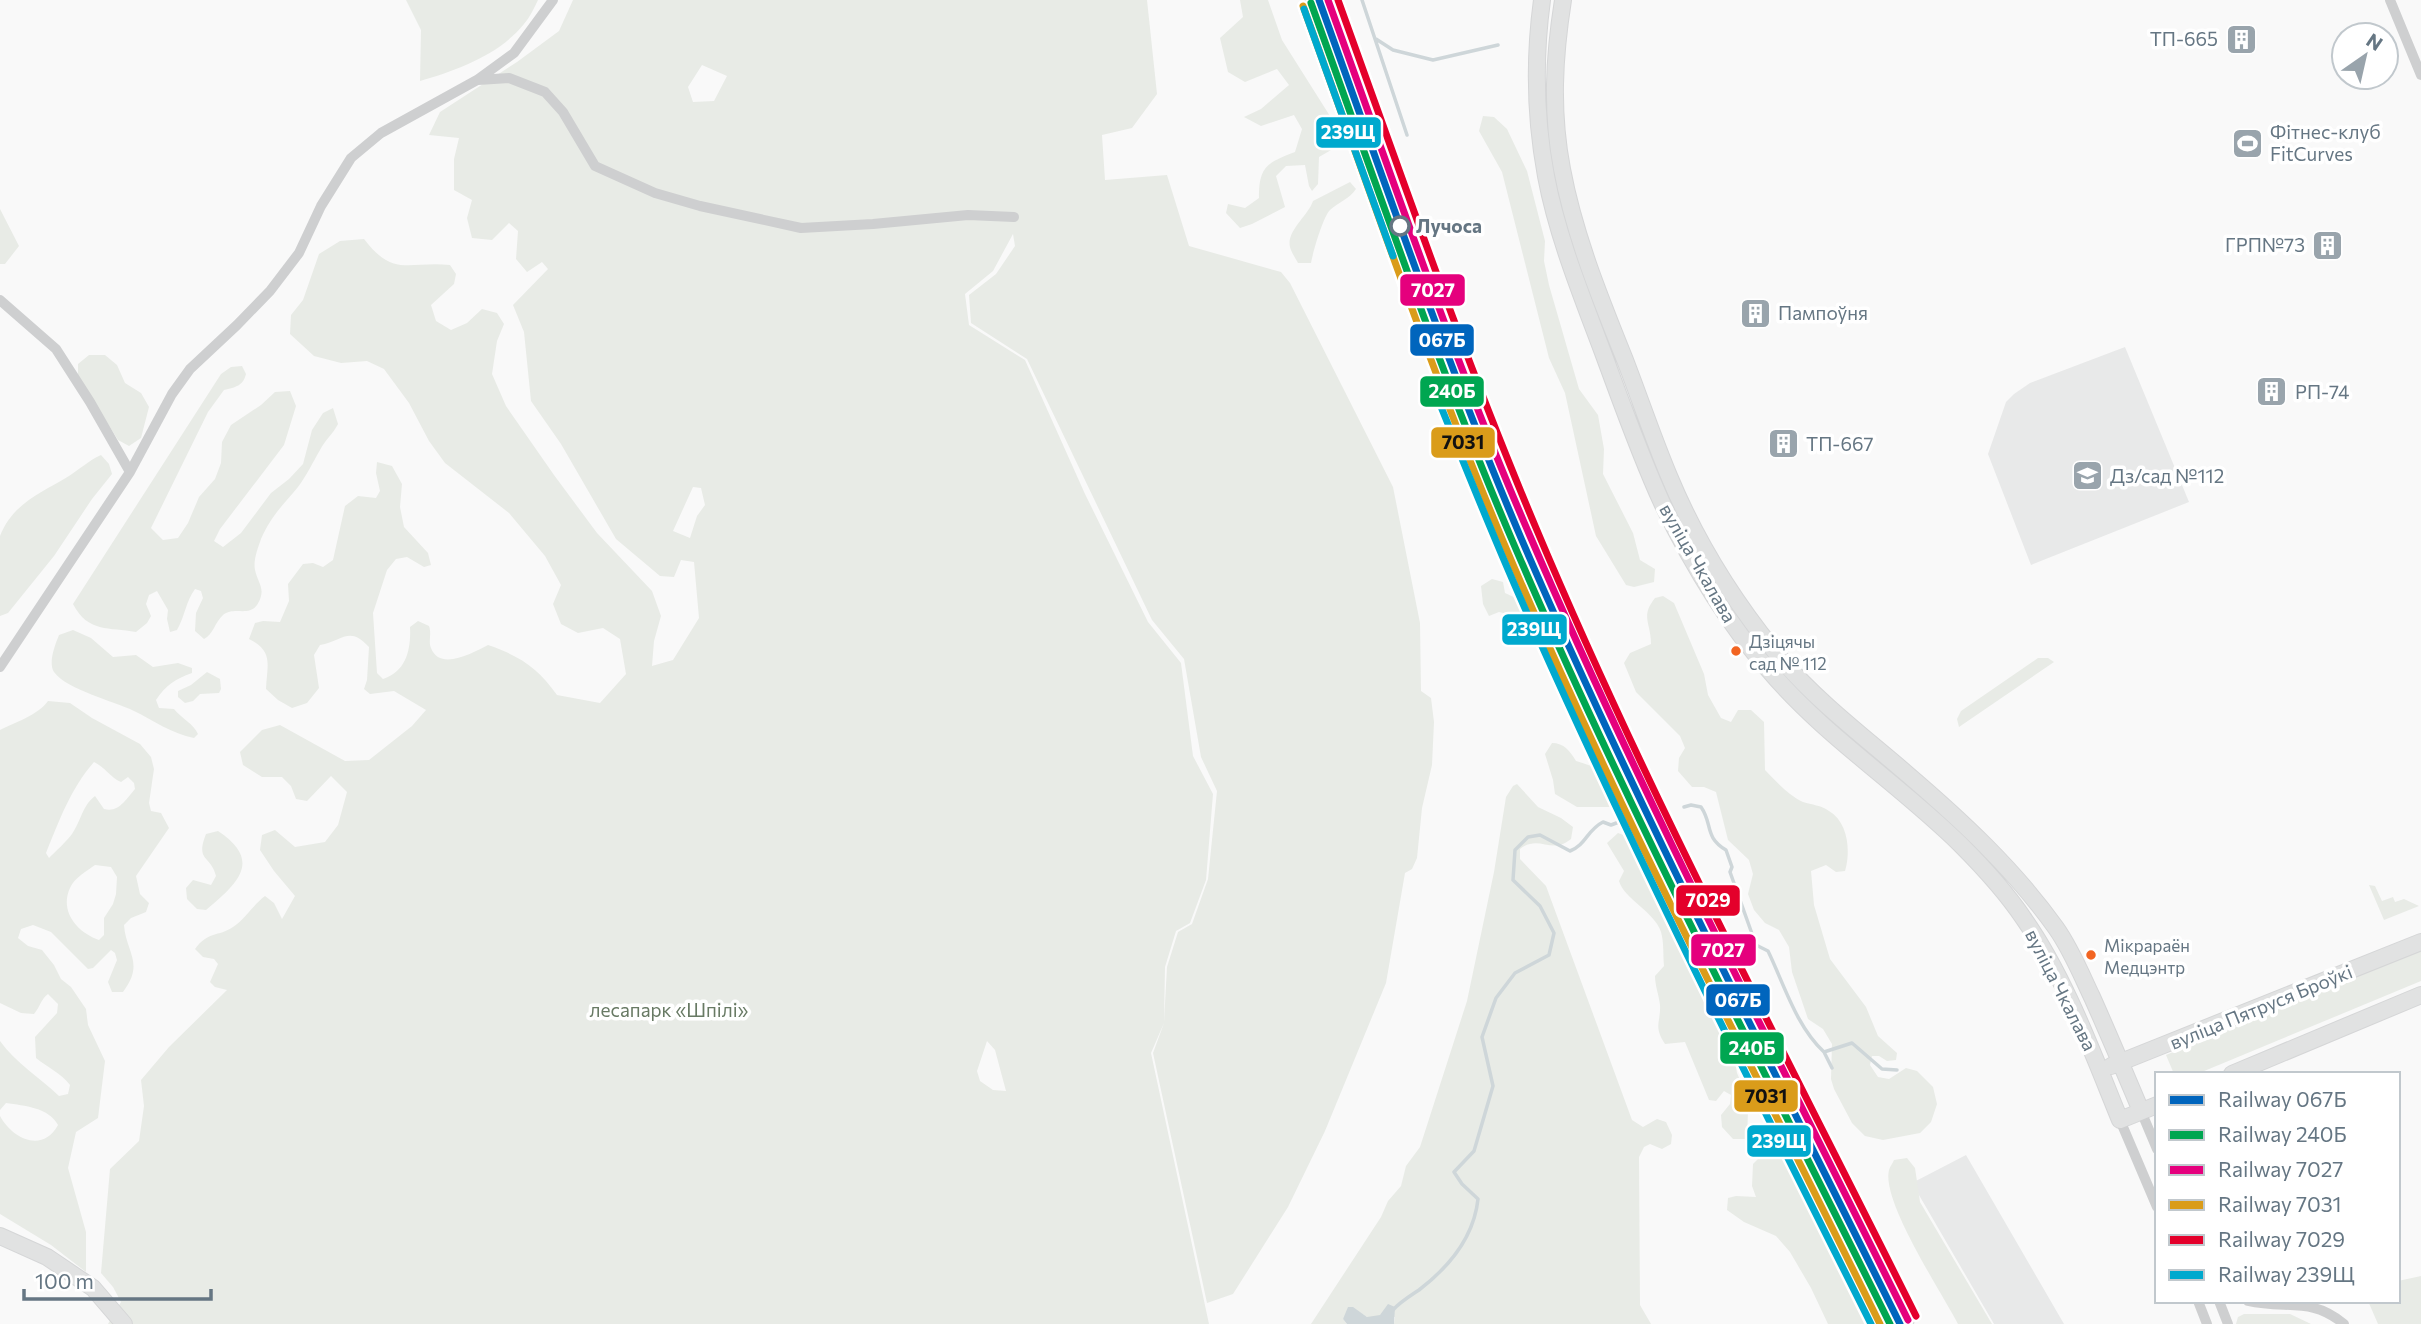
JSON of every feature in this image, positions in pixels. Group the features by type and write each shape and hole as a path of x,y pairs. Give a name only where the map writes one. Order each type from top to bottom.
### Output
{"main road":[{"name":"вуліца Чкалава","path":"1542,0 1537,35 1536,110 1546,177 1558,224 1583,299 1663,504 1781,659 1852,730 1906,773 1965,838 2038,940 2100,1071 2120,1120"},
{"name":"вуліца Чкалава","path":"1563,0 1554,61 1555,110 1561,166 1572,213 1655,442 1720,605 1746,644 1768,670 1835,737 1894,786 1965,838 2026,890 2057,930 2076,963 2141,1111"},
{"name":"вуліца Пятруся Броўкі","path":"2100,1071 2421,942"},
{"path":"2237,1072 2421,995"},
{"path":"2120,1120 2155,1106"},
{"path":"0,1236 47,1257 93,1288 124,1324"}],"street":[{"path":"0,667 130,472 172,394 190,369 271,290 299,253 321,206 351,158 381,133 477,80 514,53 553,0"},
{"path":"2390,0 2421,75"},
{"path":"477,80 509,78 545,92 563,112 595,166 654,192 700,206 801,228 968,215 1014,217"},
{"path":"1536,110 1555,110"},
{"path":"0,300 56,349 130,472"},
{"path":"1894,786 1906,773"},
{"name":"вуліца Чкалава","path":"2141,1111 2155,1144"},
{"name":"вуліца Чкалава","path":"2120,1120 2155,1202"},
{"path":"2198,1303 2207,1324"},
{"path":"2220,1303 2228,1324"},
{"path":"2274,1303 2314,1306 2330,1312 2344,1324"}],"shaded area":[{"name":"Дз/сад №112","path":"2125,347 2189,502 2031,565 1988,454 2006,402 2030,383"},
{"path":"1966,1155 2064,1324 1994,1324 1912,1183"},
{"path":"1388,1304 1395,1307 1394,1324 1347,1324 1343,1319 1348,1307 1353,1307 1367,1317 1380,1315"}],"green space":[{"path":"406,0 538,0 524,24 490,53 420,81 421,30"},
{"name":"лесапарк «Шпілі»","path":"573,0 1147,0 1157,94 1132,128 1102,135 1105,180 1167,175 1189,246 1281,272 1290,283 1393,487 1420,623 1421,691 1431,698 1434,722 1432,765 1422,808 1417,858 1412,869 1405,873 1386,983 1325,1131 1288,1207 1233,1294 1207,1303 1153,1053 1164,1023 1151,1053 1209,1324 108,1324 121,1302 101,1273 110,1169 139,1141 144,1106 141,1080 169,1047 227,990 215,987 210,982 218,964 214,959 203,957 195,949 204,939 237,924 265,896 274,903 282,919 295,896 260,850 262,835 275,830 295,847 325,842 338,825 347,792 331,776 307,801 296,799 291,786 282,777 262,777 243,765 240,752 262,730 280,725 345,761 369,760 412,726 426,710 394,691 370,694 364,689 369,647 362,640 351,636 320,645 314,655 319,688 307,703 292,708 266,689 266,654 249,639 255,623 280,622 289,601 288,584 303,564 313,563 323,567 333,560 345,506 358,496 376,498 380,491 376,473 377,462 392,466 402,484 400,507 404,527 428,553 431,565 424,567 407,557 396,559 387,570 373,613 377,673 383,679 402,665 410,643 410,627 418,621 429,626 431,648 435,655 442,659 458,658 488,645 527,664 543,677 557,695 600,703 626,674 620,639 603,628 578,633 561,624 553,604 561,585 545,556 509,513 445,463 429,441 409,403 384,369 367,361 341,363 314,356 290,334 291,315 303,300 319,254 340,241 364,239 384,259 393,263 450,265 456,274 454,284 431,305 436,321 451,330 467,323 482,309 497,313 504,324 497,341 492,374 506,406 554,475 597,533 652,591 661,616 654,641 652,666 673,660 699,618 694,562 681,560 674,577 660,576 616,539 561,444 531,401 524,332 513,305 548,269 542,262 527,272 516,259 518,231 509,223 492,240 472,238 467,218 472,200 454,190 454,159 459,138 429,135 440,112 559,31","holes":["702,65 727,76 714,101 693,102 688,87","1013,234 1015,246 996,274 969,295 971,323 1027,359 1152,620 1184,659 1201,757 1217,791 1208,879 1192,924 1178,932 1167,967 1164,1022 1165,967 1176,931 1190,923 1206,880 1213,794 1193,756 1181,663 1148,622 1085,494 1025,360 969,325 965,294 993,271","693,487 701,488 705,505 697,516 690,538 673,531","987,1041 995,1050 1006,1091 993,1090 980,1081 977,1071"]},
{"path":"1240,0 1268,0 1282,40 1335,124 1338,146 1319,157 1318,184 1312,191 1305,165 1286,166 1276,176 1285,207 1240,228 1226,213 1228,204 1245,208 1259,198 1261,179 1266,168 1277,159 1295,152 1302,129 1294,115 1261,126 1244,117 1261,109 1289,85 1277,69 1245,82 1228,72 1220,38 1243,17"},
{"path":"1483,116 1494,117 1507,129 1527,171 1545,241 1544,261 1549,285 1579,389 1598,415 1604,449 1603,474 1633,533 1640,560 1655,569 1654,582 1634,587 1626,585 1596,536 1565,393 1549,358 1502,172 1479,131"},
{"path":"1350,182 1356,189 1327,214 1311,263 1298,263 1290,247 1294,229 1313,201"},
{"path":"0,209 19,246 5,264 0,264"},
{"path":"89,355 105,355 117,365 125,383 141,393 149,407 141,438 129,446 118,440 78,376 78,364"},
{"path":"242,366 246,374 243,381 224,390 208,412 151,528 163,540 178,538 199,497 215,479 221,463 222,442 231,425 275,392 290,391 296,406 284,445 220,529 214,541 223,547 241,533 271,493 303,464 312,430 323,413 333,408 338,424 301,482 273,517 261,539 255,562 262,591 257,605 250,610 227,612 204,639 195,631 196,613 203,598 201,591 195,589 177,630 170,632 168,610 157,591 149,595 146,604 151,616 136,632 108,629 85,620 73,604 221,374 231,367"},
{"path":"101,455 109,464 112,474 54,556 8,613 0,616 0,536 12,515 29,500"},
{"path":"1492,579 1503,582 1505,593 1518,599 1522,609 1517,616 1499,612 1489,616 1483,604 1481,586"},
{"path":"1663,596 1674,603 1704,674 1708,695 1721,718 1731,722 1738,710 1751,710 1764,722 1765,770 1798,799 1829,811 1844,830 1848,846 1845,871 1836,872 1826,865 1811,871 1814,905 1830,959 1866,1007 1878,1036 1897,1053 1896,1060 1887,1061 1879,1056 1872,1056 1870,1065 1878,1077 1889,1079 1906,1068 1917,1071 1933,1087 1937,1104 1931,1122 1920,1133 1883,1140 1865,1136 1852,1123 1831,1079 1832,1044 1823,1029 1808,1019 1792,972 1789,947 1779,930 1765,923 1754,910 1748,894 1753,874 1749,860 1728,840 1716,792 1704,787 1692,787 1678,771 1679,758 1685,748 1680,736 1636,692 1624,663 1630,653 1651,644 1648,610 1655,598"},
{"path":"73,630 91,638 113,657 136,655 153,667 178,663 192,668 192,673 171,683 156,700 159,708 174,709 198,734 194,738 178,733 134,711 80,690 60,678 52,668 54,649 59,635"},
{"path":"2038,658 2048,658 2054,662 1959,727 1957,719 1961,711"},
{"path":"207,672 220,679 219,693 200,694 193,701 185,703 178,697 178,691 191,685"},
{"path":"48,701 70,703 140,744 151,757 154,769 149,803 151,811 161,813 169,828 136,876 140,894 149,903 146,912 131,918 124,925 134,965 123,992 112,992 108,982 117,960 111,950 93,968 88,969 51,932 33,925 21,929 18,938 28,946 42,950 61,979 71,987 86,1009 88,1025 105,1061 98,1118 76,1132 68,1168 86,1232 86,1272 51,1245 0,1214 0,1116 12,1131 28,1140 44,1139 58,1125 48,1114 35,1108 6,1103 0,1110 0,1041 20,1063 59,1096 68,1094 70,1085 36,1058 35,1037 57,1013 58,1004 48,994 34,1014 21,1013 0,1003 0,730 26,718","holes":["94,762 121,782 128,777 134,783 135,789 122,804 109,810 104,809 95,796 87,804 72,834 49,858 46,853 66,805","95,865 111,867 117,877 116,894 104,918 104,935 99,940 78,927 72,920 67,905 72,884"]},
{"path":"1552,743 1563,746 1576,761 1604,774 1614,793 1615,802 1610,807 1577,807 1555,794 1545,754"},
{"path":"1517,784 1538,807 1573,827 1571,839 1555,846 1536,843 1525,846 1520,849 1520,859 1546,886 1632,1120 1643,1127 1657,1119 1666,1122 1672,1135 1671,1144 1662,1149 1650,1144 1644,1147 1639,1157 1640,1305 1651,1324 1394,1324 1395,1317 1367,1317 1353,1308 1343,1319 1347,1324 1311,1324 1381,1217 1388,1201 1401,1186 1406,1166 1420,1147 1467,1001 1494,872 1506,797"},
{"path":"218,831 240,852 241,872 228,890 206,910 197,909 187,899 186,888 193,880 211,885 216,876 202,849 206,834"},
{"path":"1618,833 1629,837 1650,865 1669,912 1717,1000 1732,1045 1737,1073 1745,1092 1748,1111 1747,1139 1733,1139 1722,1127 1721,1115 1730,1104 1731,1095 1724,1091 1716,1101 1709,1100 1685,1042 1665,1044 1661,1038 1658,1028 1660,1005 1655,976 1664,966 1662,936 1653,918 1627,894 1619,881 1624,871 1607,843"},
{"path":"2369,885 2375,886 2382,901 2393,897 2395,902 2404,899 2419,906 2384,920"},
{"path":"2421,950 2421,981 2202,1072 2173,1072 2166,1055"},
{"path":"1773,1144 1809,1179 1850,1257 1864,1311 1873,1324 1828,1324 1790,1252 1776,1236 1744,1222 1727,1210 1728,1198 1756,1197 1752,1186 1753,1164"},
{"path":"1907,1158 1915,1168 1920,1202 1992,1324 1958,1324 1914,1247 1894,1203 1889,1184 1889,1170 1894,1160"},
{"path":"2421,1276 2421,1324 2378,1324 2369,1303 2400,1303 2400,1281"},
{"path":"2244,1314 2290,1314 2311,1324 2236,1324 2238,1317"}],"waterway":[{"path":"1362,0 1407,135"},
{"path":"1376,39 1393,50 1433,60 1498,45"},
{"path":"1684,807 1701,807 1714,840 1726,850 1732,867 1730,872 1756,945 1768,951 1791,1004 1814,1042 1824,1052 1852,1043 1882,1069 1897,1070"},
{"path":"1393,1310 1430,1281 1450,1261 1471,1226 1478,1199 1454,1172 1474,1151 1493,1086 1482,1037 1496,998 1515,973 1549,955 1554,933 1540,906 1513,880 1515,850 1528,837 1540,835 1570,851 1603,822 1611,825 1619,822"},
{"path":"1824,1052 1832,1068"}],"railway":[{"path":"1306,0 1362,155"},
{"path":"1418,247 1480,420 1557,608 1626,756 1791,1091 1879,1266 1913,1324"}],"rail line":[{"name":"067Б","path":"1319,0 1441,338 1521,538 1657,835 1900,1324"},
{"name":"7027","path":"1328,0 1450,337 1530,536 1666,833 1908,1320"},
{"name":"7029","path":"1338,0 1483,397 1579,628 1720,925 1916,1316"},
{"name":"240Б","path":"1311,3 1458,407 1512,540 1601,739 1695,935 1890,1324"},
{"name":"7031","path":"1303,6 1450,409 1546,641 1638,838 1880,1324"},
{"name":"239Щ","path":"1304,9 1393,256"},
{"name":"239Щ","path":"1435,392 1510,575 1617,809 1871,1324"}],"place":[{"name":"ТП-665","path":"2241,39"},
{"name":"Фітнес-клуб FitCurves","path":"2247,143"},
{"name":"Лучоса","path":"1400,226"},
{"name":"ГРП№73","path":"2328,245"},
{"name":"Пампоўня","path":"1755,313"},
{"name":"РП-74","path":"2272,392"},
{"name":"ТП-667","path":"1783,444"},
{"name":"Дз/сад №112","path":"2087,476"},
{"name":"Дзіцячы сад № 112","path":"1736,651"},
{"name":"Мікрараён Медцэнтр","path":"2091,955"}]}
